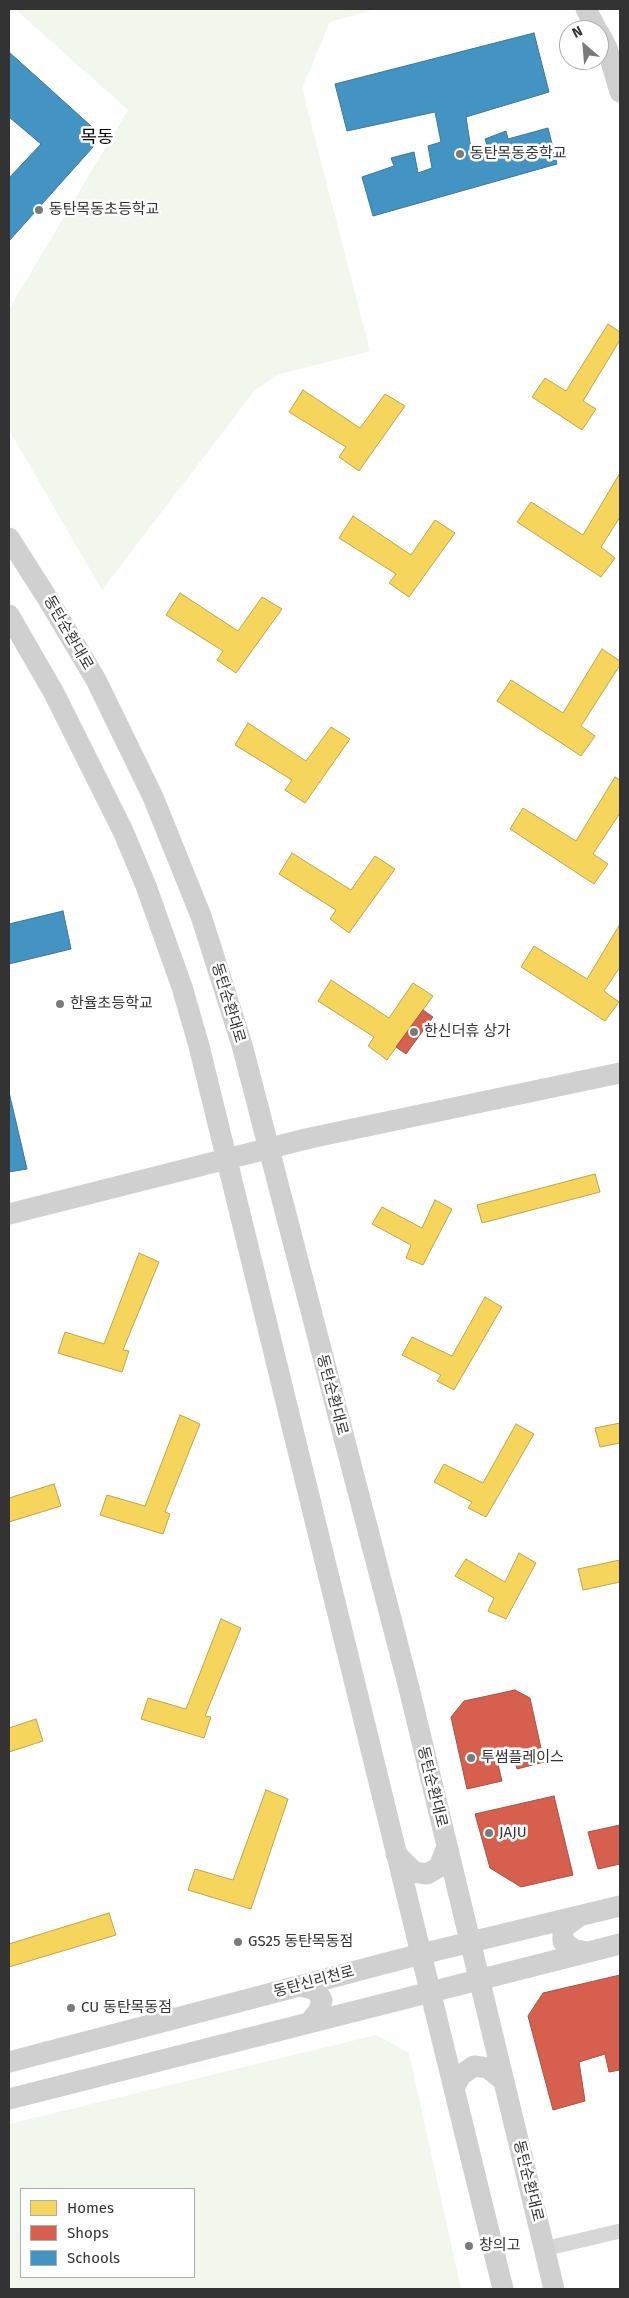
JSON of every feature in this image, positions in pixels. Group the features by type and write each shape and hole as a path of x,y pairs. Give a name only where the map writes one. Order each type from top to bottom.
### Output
{"main road":[{"path":"609,55 620,92"},
{"name":"동탄순환대로","path":"9,538 96,680 153,797 201,916 242,1045 409,1688 554,2289"},
{"path":"9,615 54,693 124,831 182,986 199,1046 503,2289"},
{"path":"9,1214 268,1148 620,1073"},
{"path":"396,1853 414,1872 427,1874 439,1867 447,1847"},
{"name":"동탄신리천로","path":"9,2062 421,1954 620,1906"},
{"path":"578,1916 563,1928 563,1941 573,1949 586,1952"},
{"path":"9,2099 479,1978 620,1944"},
{"path":"301,1986 316,1990 322,2000 319,2010 310,2022"},
{"path":"454,2088 461,2075 474,2066 488,2068 504,2081"}],"street":[{"path":"544,2249 620,2231"}],"shaded area":[{"path":"15,9 376,9 330,22 302,88 370,351 280,374 255,390 102,590 9,430 9,309 128,110"},
{"path":"376,2035 409,2053 461,2289 9,2289 9,2124"}],"building: Homes":[{"path":"608,324 620,332 620,340 583,401 596,409 582,430 532,397 545,378 566,391"},
{"path":"303,390 360,428 385,394 405,406 359,471 339,457 346,447 289,412"},
{"path":"620,473 620,517 601,547 615,558 601,577 517,522 531,502 583,535"},
{"path":"353,516 411,555 435,520 455,533 409,597 389,583 396,574 339,538"},
{"path":"180,593 238,631 262,597 282,609 236,673 217,660 223,651 166,615"},
{"path":"602,649 620,661 620,665 581,726 595,736 581,756 497,701 511,680 563,713"},
{"path":"248,723 306,761 331,727 350,739 305,803 285,790 292,780 235,745"},
{"path":"615,777 620,780 620,813 593,854 608,864 594,884 510,829 523,808 576,841"},
{"path":"292,853 351,890 375,856 395,869 349,933 330,919 336,910 279,874"},
{"path":"620,924 620,967 604,991 619,1002 605,1021 521,967 534,946 587,979"},
{"path":"331,980 389,1018 413,983 433,996 387,1060 368,1046 374,1037 318,1001"},
{"path":"595,1174 600,1192 482,1223 477,1205"},
{"path":"435,1200 452,1209 423,1265 406,1258 411,1245 372,1224 382,1207 422,1228"},
{"path":"139,1253 159,1262 123,1350 129,1351 122,1372 58,1353 65,1332 104,1344"},
{"path":"485,1297 502,1307 454,1390 437,1381 441,1375 402,1355 412,1337 452,1356"},
{"path":"180,1415 200,1424 165,1512 170,1514 163,1534 100,1515 107,1495 145,1506"},
{"path":"620,1423 620,1443 600,1447 595,1428"},
{"path":"516,1424 534,1434 486,1517 468,1508 472,1502 434,1482 444,1464 483,1483"},
{"path":"54,1484 61,1506 9,1522 9,1498"},
{"path":"519,1553 536,1563 506,1619 488,1611 494,1598 455,1576 466,1559 505,1582"},
{"path":"620,1560 620,1582 583,1590 578,1569"},
{"path":"221,1619 241,1628 205,1716 211,1717 204,1738 141,1719 148,1698 186,1709"},
{"path":"36,1719 43,1741 9,1752 9,1728"},
{"path":"266,1790 288,1799 251,1909 188,1890 195,1869 233,1880"},
{"path":"109,1913 116,1935 9,1967 9,1944"}],"building: Shops":[{"name":"한신더휴 상가","path":"423,1010 433,1017 406,1054 396,1047"},
{"path":"515,1690 530,1698 544,1762 517,1769 513,1755 497,1760 502,1781 467,1789 451,1717 464,1701"},
{"path":"554,1796 573,1875 521,1887 490,1868 475,1814"},
{"path":"620,1825 620,1864 598,1869 588,1832"},
{"path":"620,1975 620,2070 609,2072 605,2054 579,2062 585,2101 553,2110 528,2016 543,1993"}],"building: Schools":[{"path":"534,33 549,92 466,117 471,149 487,145 485,139 506,131 508,139 548,128 557,164 373,216 362,177 394,166 391,158 414,152 418,173 432,168 428,146 441,142 435,112 347,131 335,84"},
{"path":"9,52 91,126 95,137 93,147 9,241 9,178 41,144 9,117"},
{"path":"63,911 71,949 9,964 9,924"},
{"path":"9,1092 27,1169 9,1172"}],"place":[{"name":"동탄목동중학교","path":"460,154"},
{"name":"동탄목동초등학교","path":"39,210"},
{"name":"한율초등학교","path":"60,1004"},
{"name":"한신더휴 상가","path":"414,1032"},
{"name":"투썸플레이스","path":"471,1758"},
{"name":"JAJU","path":"489,1833"},
{"name":"GS25 동탄목동점","path":"238,1942"},
{"name":"CU 동탄목동점","path":"71,2008"},
{"name":"창의고","path":"469,2246"}],"district":[{"name":"목동","path":"97,138"}]}
